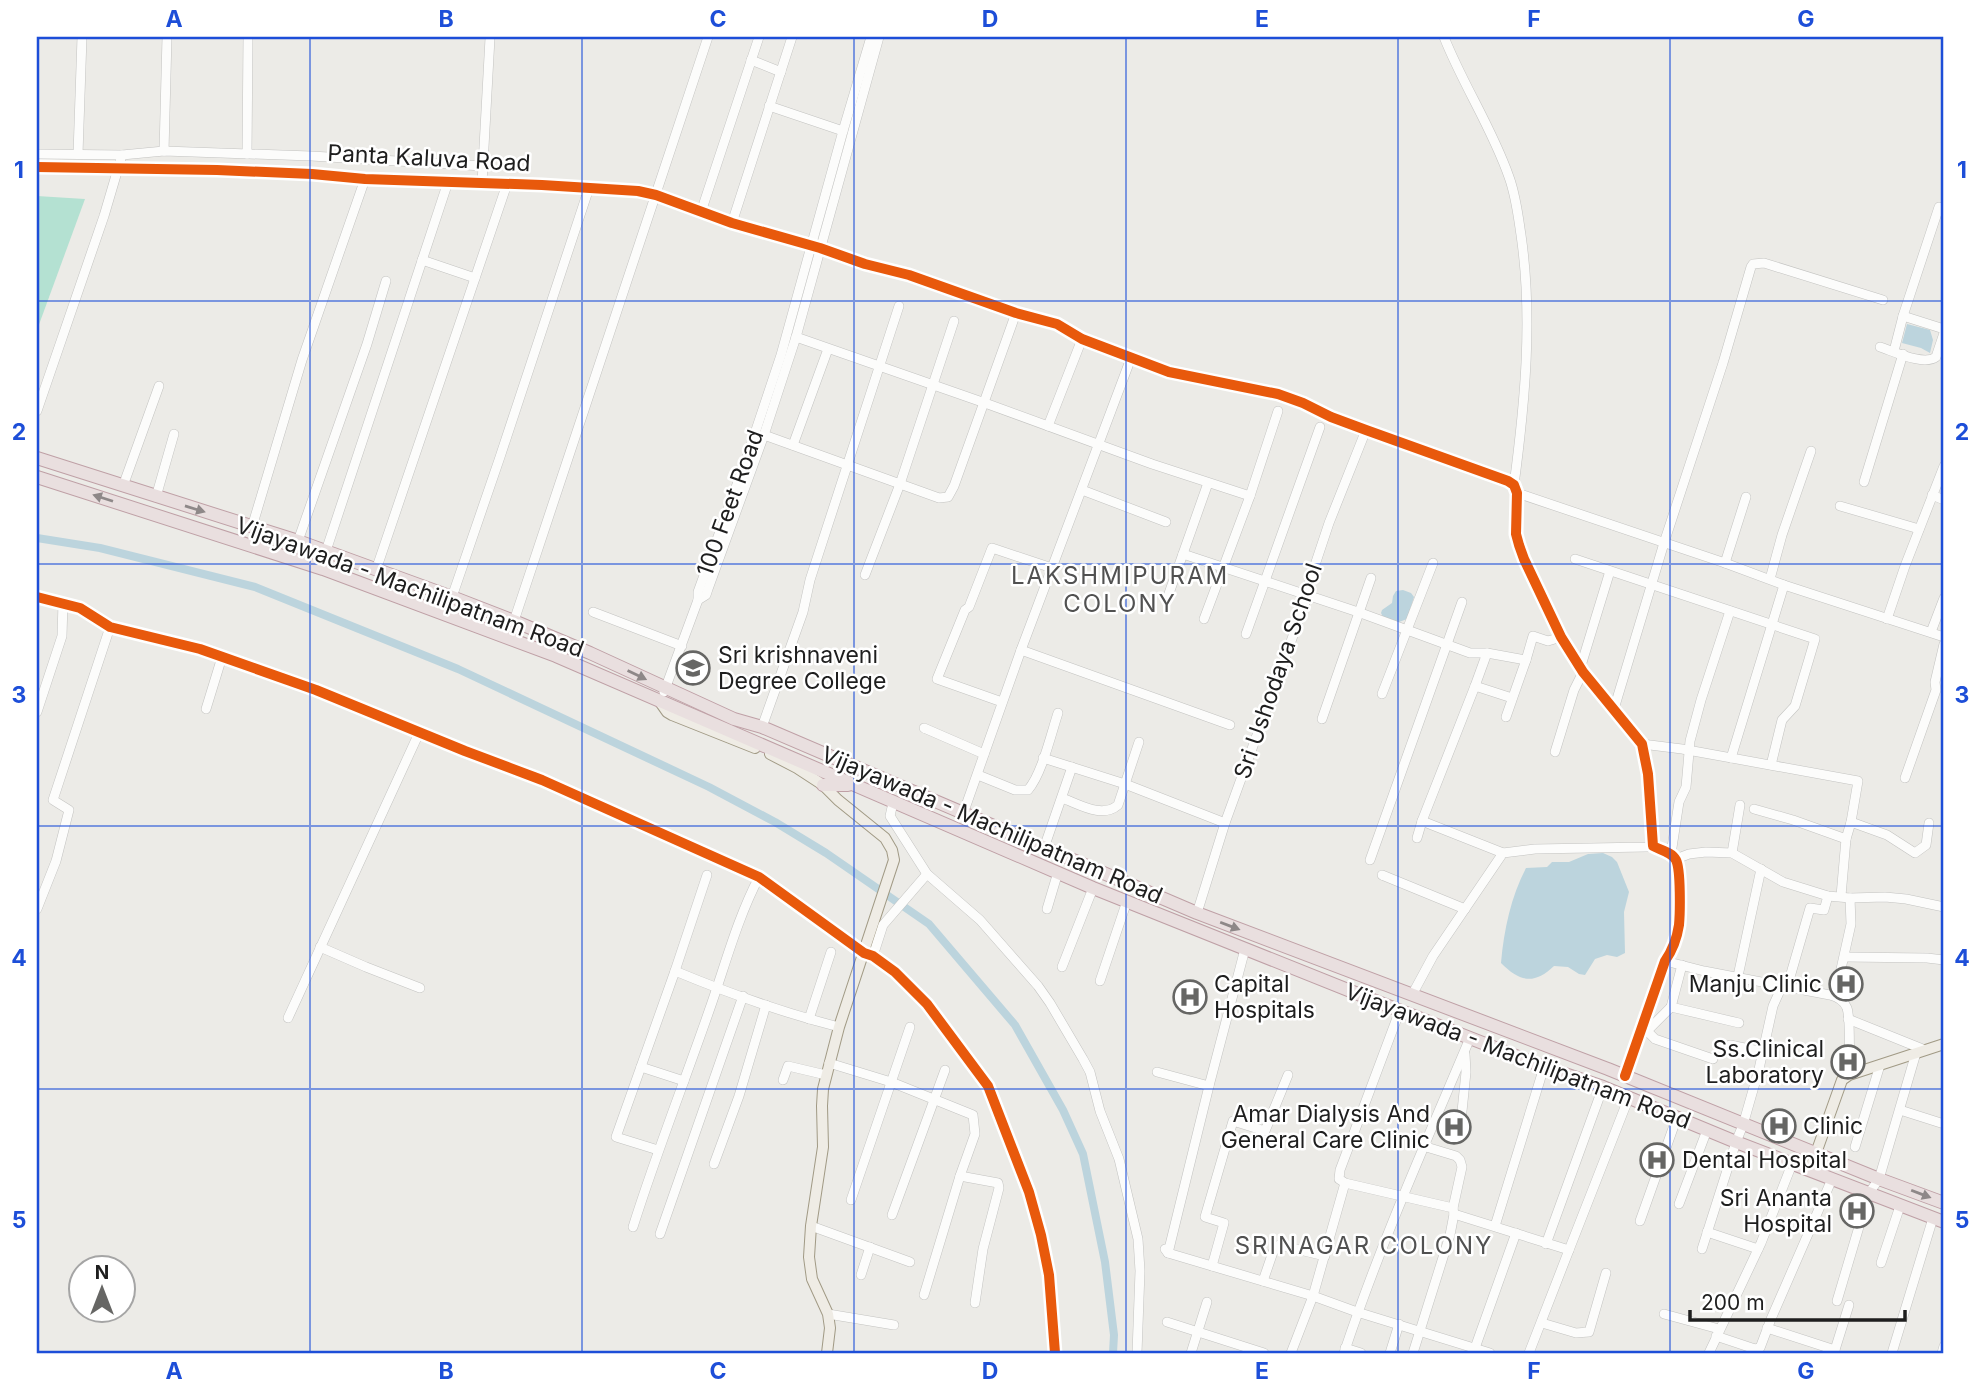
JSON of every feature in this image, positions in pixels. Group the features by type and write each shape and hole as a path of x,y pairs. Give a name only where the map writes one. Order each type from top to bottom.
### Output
{"highway":[{"name":"Vijayawada - Machilipatnam Road","path":"37,458 299,541 514,621 603,658 734,719 762,727 1197,913 1625,1076 1944,1203"},
{"name":"Vijayawada - Machilipatnam Road","path":"37,477 323,569 481,627 1093,888 1939,1220"},
{"path":"594,673 603,658"},
{"path":"823,785 846,785 862,789"}],"main road":[{"path":"660,702 672,715 770,754 797,768 823,785 885,838 892,850 894,860 869,939 868,954 839,1027 826,1076 822,1106 823,1146 810,1226 809,1268 828,1314 830,1328 827,1353"},
{"path":"1810,1170 1842,1080 1849,1075 1944,1044"}],"street":[{"path":"78,154 82,37"},
{"path":"164,151 167,37"},
{"path":"247,154 248,37"},
{"path":"514,621 708,37"},
{"path":"701,212 759,37"},
{"path":"732,223 792,37"},
{"name":"100 Feet Road","path":"871,37 843,131 816,246 796,337 706,596 698,600 698,592 781,355 816,246 879,37"},
{"path":"1444,37 1497,146 1510,180 1524,256 1527,355 1515,489 1515,521 1519,545 1561,637 1581,670 1642,744 1648,774 1653,846"},
{"path":"482,183 490,38"},
{"path":"751,60 781,72"},
{"path":"769,106 843,131"},
{"path":"37,154 122,155 164,151 483,166"},
{"path":"37,411 104,216 122,155"},
{"name":"Panta Kaluva Road","path":"37,167 312,174 365,179 589,188 638,191 656,195 732,223 816,246 1016,313 1057,324 1082,339 1169,372 1278,394 1303,402 1331,416 1515,489 1784,585 1944,637"},
{"path":"252,527 302,360 365,179"},
{"path":"326,551 448,182"},
{"path":"376,570 506,184"},
{"path":"452,597 589,188"},
{"path":"1864,482 1899,353 1903,316 1940,207"},
{"path":"422,260 475,278"},
{"path":"1614,709 1748,276 1754,264 1764,263 1883,300"},
{"path":"299,541 386,281"},
{"path":"762,727 803,612 810,580 899,306"},
{"path":"764,435 939,498 948,497 985,403 1016,313"},
{"path":"1881,347 1922,360 1933,360 1936,357 1944,331 1903,316"},
{"path":"865,575 900,484 954,321"},
{"path":"796,337 1098,445 1250,496"},
{"path":"1048,426 1082,339"},
{"path":"793,446 828,349"},
{"path":"963,814 1021,650 1131,358"},
{"path":"123,486 159,386"},
{"path":"1204,619 1250,496 1278,411"},
{"path":"1246,634 1320,427"},
{"name":"Sri Ushodaya School","path":"1197,913 1225,823 1306,600 1305,595 1329,523 1366,430"},
{"path":"156,497 174,434"},
{"path":"1770,579 1811,451"},
{"path":"1887,619 1944,466"},
{"path":"1167,599 1208,483"},
{"path":"1082,490 1166,522"},
{"path":"1932,495 1944,500"},
{"path":"1724,563 1746,496"},
{"path":"1840,506 1919,529"},
{"path":"1002,702 937,679 965,610 970,607 992,548 1052,568"},
{"path":"1183,554 1358,612 1446,646 1470,653 1487,653 1526,660"},
{"path":"1576,559 1815,639 1795,706 1782,720 1771,765"},
{"path":"1382,694 1433,563"},
{"path":"1555,752 1610,570"},
{"path":"1322,719 1371,578"},
{"path":"1731,758 1784,585"},
{"path":"37,597 80,608 110,627 200,649 316,690 542,780 759,877 895,972 928,1004 988,1086 1029,1192 1044,1247 1055,1353"},
{"path":"1931,632 1944,598"},
{"path":"660,702 698,600"},
{"path":"1370,860 1462,602"},
{"path":"37,712 62,636 63,603"},
{"path":"1625,1076 1644,1033 1665,961 1671,953 1679,925 1679,881 1673,857 1679,802 1686,788 1689,751 1701,700 1730,611"},
{"path":"593,612 682,646"},
{"path":"37,909 56,861 69,810 52,800 110,627"},
{"path":"1506,717 1532,636 1548,641 1561,637"},
{"path":"1905,778 1936,690 1935,682 1944,644"},
{"path":"1021,650 1230,725"},
{"path":"1417,838 1487,653"},
{"path":"206,709 222,657"},
{"path":"1475,685 1512,698"},
{"path":"978,775 1015,790 1028,790 1043,758 1058,713"},
{"path":"924,728 984,754"},
{"path":"288,1018 419,733"},
{"path":"1062,798 1097,811 1108,811 1118,805 1139,742"},
{"path":"1642,744 1858,781 1846,839 1845,897 1851,924 1835,996"},
{"path":"1043,758 1125,784 1225,823"},
{"path":"1044,848 1072,767"},
{"path":"893,803 890,816 927,874 980,920 1038,986 1090,1073 1100,1111 1119,1159 1138,1239 1138,1353"},
{"path":"1732,853 1740,805"},
{"path":"1754,809 1846,839"},
{"path":"1422,821 1503,853 1535,849 1653,846 1673,857 1706,852 1732,853 1783,882 1828,896 1896,898 1944,907"},
{"path":"1851,822 1887,835 1915,853 1926,845 1929,823"},
{"path":"1412,995 1433,956 1503,853"},
{"path":"1738,976 1761,869"},
{"path":"1046,909 1058,872"},
{"path":"868,954 883,925 927,874"},
{"path":"658,1150 615,1137 676,971 707,875"},
{"path":"1382,875 1465,909"},
{"path":"633,1227 744,907 759,877"},
{"path":"1062,967 1093,888"},
{"path":"1702,1249 1735,1142 1743,1125 1764,1052 1773,1006 1782,986 1790,977 1810,908 1824,910 1828,896"},
{"path":"1100,981 1127,901"},
{"path":"320,947 420,988"},
{"path":"1245,949 1166,1251 1490,1353"},
{"path":"809,1019 831,952"},
{"path":"1845,957 1944,960"},
{"path":"1665,961 1835,996 1842,1000 1847,1007 1849,1075"},
{"path":"1644,1033 1671,1007 1682,965"},
{"path":"676,971 766,1005 839,1027"},
{"path":"660,1234 743,996"},
{"path":"714,1164 739,1096 766,1005"},
{"path":"1671,1007 1739,1023"},
{"path":"1400,1010 1340,1170 1339,1179 1345,1184 1403,1195 1569,1250"},
{"path":"1836,1301 1869,1193 1879,1179 1921,1052 1848,1019"},
{"path":"851,1200 910,1027"},
{"path":"1644,1033 1713,1059"},
{"path":"1361,1353 1344,1351 1357,1312 1423,1146 1471,1038"},
{"path":"1731,1045 1764,1052"},
{"path":"1460,1131 1466,1066 1464,1052"},
{"path":"830,1063 891,1082 973,1115 975,1134 924,1295"},
{"path":"1855,1147 1880,1065"},
{"path":"783,1080 788,1066 826,1076"},
{"path":"1495,1226 1544,1066"},
{"path":"641,1067 684,1081"},
{"path":"892,1215 945,1070"},
{"path":"1157,1072 1209,1086"},
{"path":"1212,1266 1224,1223 1205,1217 1233,1121 1265,1131 1288,1074"},
{"path":"1546,1244 1603,1087"},
{"path":"1529,1353 1629,1097"},
{"path":"1900,1110 1944,1124"},
{"path":"1640,1222 1677,1117"},
{"path":"1678,1204 1707,1130"},
{"path":"1413,1353 1450,1235 1462,1167 1456,1156 1423,1146"},
{"path":"1709,1353 1758,1249 1792,1164"},
{"path":"960,1176 998,1183 999,1188 983,1249 975,1303"},
{"path":"1664,1314 1755,1349 1760,1348 1832,1179"},
{"path":"1291,1353 1313,1296 1345,1184"},
{"path":"1881,1263 1900,1206"},
{"path":"1892,1353 1939,1220"},
{"path":"810,1226 911,1262"},
{"path":"1707,1232 1758,1249"},
{"path":"1475,1348 1516,1233"},
{"path":"1263,1281 1273,1252 1279,1245 1325,1256"},
{"path":"860,1275 870,1247"},
{"path":"1542,1323 1576,1334 1589,1332 1606,1273"},
{"path":"1191,1353 1207,1302"},
{"path":"1767,1328 1834,1352 1849,1305"},
{"path":"828,1314 894,1325"},
{"path":"1167,1322 1239,1349 1264,1353"},
{"path":"1390,1353 1399,1324"},
{"path":"1942,1353 1944,1346"}],"green space":[{"path":"37,196 85,199 37,330"}],"water":[{"path":"1907,324 1930,330 1933,340 1930,353 1902,343"},
{"path":"1403,590 1414,597 1407,619 1399,622 1383,617 1382,610 1392,603 1396,591"},
{"path":"1603,853 1617,862 1629,892 1624,912 1625,953 1617,957 1607,955 1595,959 1585,975 1568,967 1554,966 1533,978 1527,979 1514,974 1501,963 1512,902 1526,868 1547,867 1552,862 1569,862 1588,854"}],"waterway":[{"path":"37,538 100,548 255,587 458,669 709,787 775,822 826,853 929,924 1015,1025 1063,1110 1083,1154 1105,1262 1114,1335 1113,1353"}],"cycle path":[{"path":"37,167 217,170 638,191 1057,324 1082,339 1169,372 1278,394 1331,417 1508,481 1514,485 1517,493 1516,534 1524,559 1561,637 1583,672 1642,744 1648,774 1653,846 1672,855 1678,865 1680,902 1677,935 1665,961 1625,1076"},
{"path":"37,597 80,608 110,627 200,649 316,690 542,780 759,877 864,953 873,956 895,972 927,1004 988,1086 1029,1192 1041,1235 1049,1275 1055,1353"}],"place":[{"name":"Sri krishnaveni Degree College","path":"693,668"},
{"name":"Manju Clinic","path":"1846,984"},
{"name":"Capital Hospitals","path":"1190,997"},
{"name":"Ss.Clinical Laboratory","path":"1848,1062"},
{"name":"Clinic","path":"1779,1126"},
{"name":"Amar Dialysis And General Care Clinic","path":"1454,1127"},
{"name":"Dental Hospital","path":"1657,1160"},
{"name":"Sri Ananta Hospital","path":"1857,1211"}],"district":[{"name":"LAKSHMIPURAM COLONY","path":"1120,589"},
{"name":"SRINAGAR COLONY","path":"1364,1245"}]}
